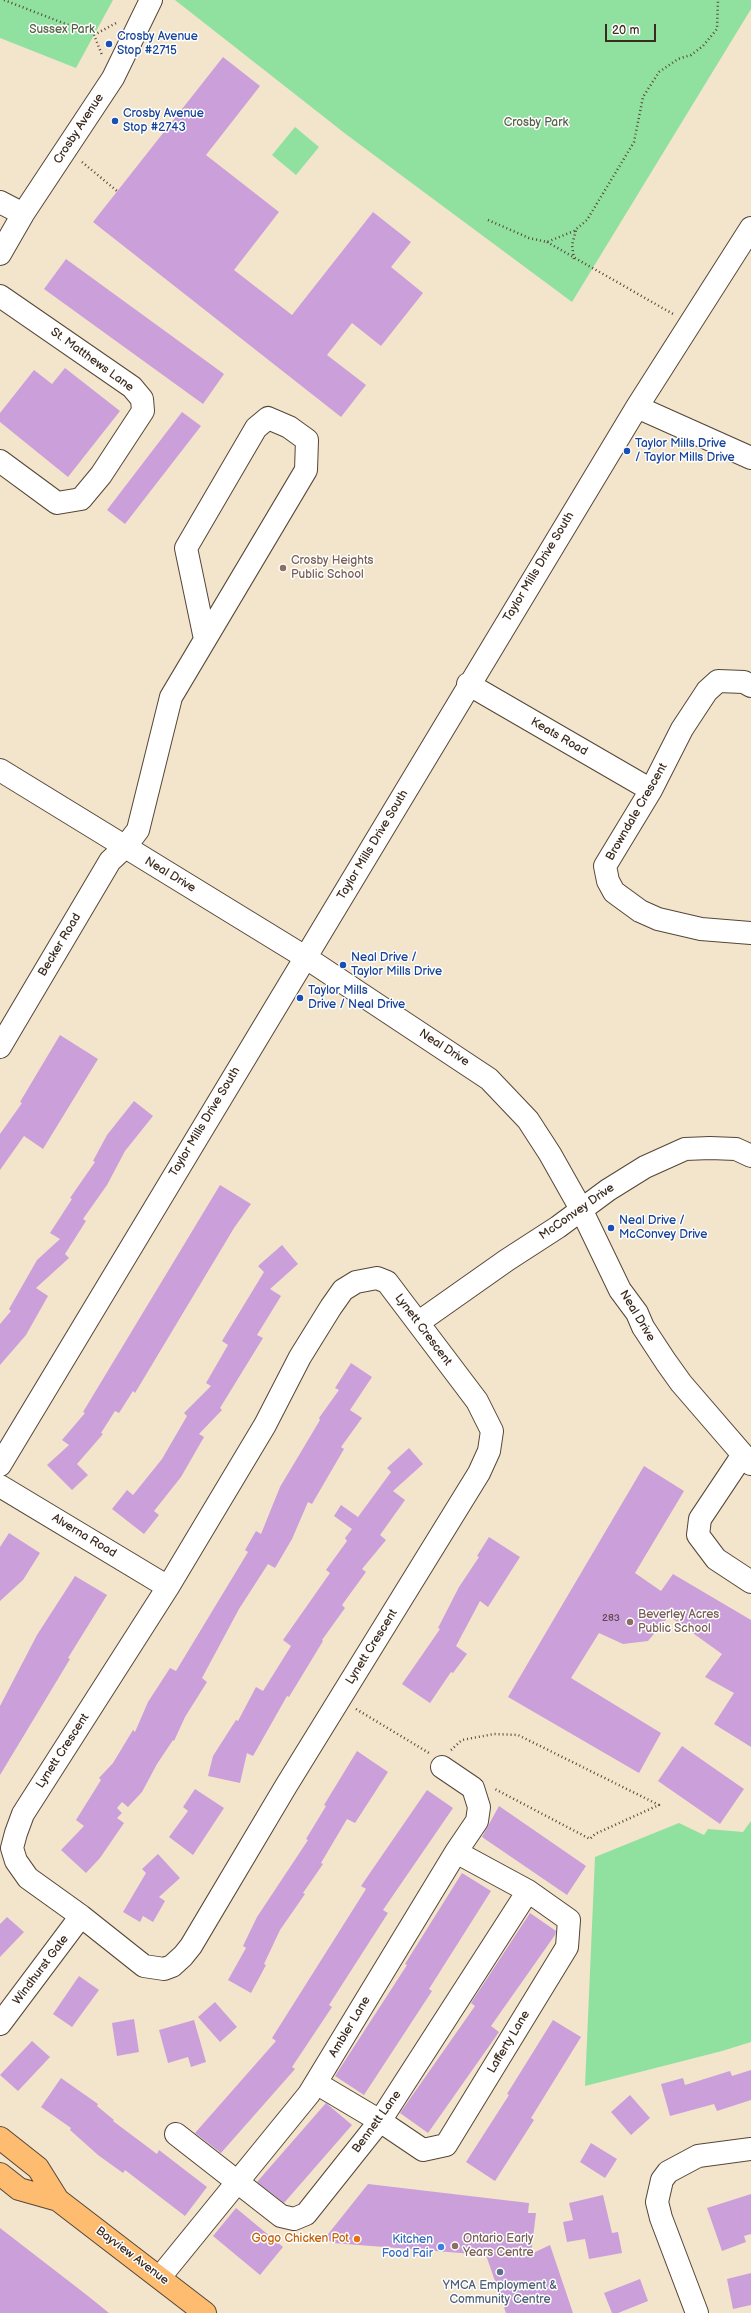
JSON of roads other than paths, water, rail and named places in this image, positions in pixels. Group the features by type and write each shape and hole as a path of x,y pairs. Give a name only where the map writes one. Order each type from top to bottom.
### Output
{"main road":[{"name":"Bayview Avenue","path":"0,2138 38,2168 58,2200"},
{"name":"Bayview Avenue","path":"0,2174 20,2189 58,2200 205,2313"}],"street":[{"name":"Crosby Avenue","path":"0,254 23,214 113,78 151,0"},
{"path":"0,202 23,214"},
{"name":"Taylor Mills Drive South","path":"0,1465 306,957 468,684 637,407 751,229"},
{"name":"St. Matthews Lane","path":"0,296 132,387 142,399 143,411 101,475 81,499 57,503 0,461"},
{"path":"637,407 751,458"},
{"name":"Becker Road","path":"0,1047 110,861 126,847 138,830 171,697 205,640 306,470 307,440 289,427 268,418 256,428 186,548 205,640"},
{"name":"Browndale Crescent","path":"751,686 744,682 718,681 707,691 682,729 651,790 605,866 608,881 614,892 640,911 658,919 700,929 751,933"},
{"name":"Keats Road","path":"468,684 651,790"},
{"name":"Neal Drive","path":"0,770 306,957 489,1079 528,1120 550,1154 581,1209 620,1290 637,1313 643,1327 681,1383 747,1460"},
{"name":"McConvey Drive","path":"419,1322 507,1260 558,1227 581,1209 646,1167 685,1149 736,1149 751,1156"},
{"name":"Lynett Crescent","path":"377,1278 387,1282 419,1322 486,1416 492,1431 489,1450 479,1474 340,1699 191,1946 177,1961 164,1969 144,1966 81,1916 28,1878 16,1861 12,1848 23,1814 168,1587 265,1425 300,1357 343,1290 356,1282 377,1278"},
{"path":"747,1460 700,1519 698,1535 716,1559 751,1582"},
{"name":"Alverna Road","path":"0,1486 168,1587"},
{"name":"Ambler Lane","path":"160,2277 236,2182 305,2100 456,1852 477,1821 479,1807 473,1788 440,1759"},
{"name":"Lafferty Lane","path":"316,2083 380,2121 423,2150 446,2145 567,1947 569,1920 528,1891 456,1852"},
{"name":"Bennett Lane","path":"176,2134 281,2216 292,2219 302,2217 309,2211 380,2121 528,1891"},
{"name":"Windhurst Gate","path":"0,2024 81,1916"},
{"path":"697,2313 661,2218 657,2202 662,2180 668,2172 698,2156 751,2149"}],"place":[{"name":"Crosby Avenue Stop #2715","path":"109,44"},
{"name":"Crosby Avenue Stop #2743","path":"115,121"},
{"name":"Taylor Mills Drive / Taylor Mills Drive","path":"627,451"},
{"name":"Crosby Heights Public School","path":"283,568"},
{"name":"Neal Drive / Taylor Mills Drive","path":"343,965"},
{"name":"Taylor Mills Drive / Neal Drive","path":"300,998"},
{"name":"Neal Drive / McConvey Drive","path":"611,1228"},
{"name":"Beverley Acres Public School","path":"630,1622"},
{"name":"Gogo Chicken Pot","path":"357,2239"},
{"name":"Ontario Early Years Centre","path":"455,2246"},
{"name":"Kitchen Food Fair","path":"441,2247"},
{"name":"YMCA Employment & Community Centre","path":"500,2272"}],"park label":[{"name":"Sussex Park","path":"62,30"},
{"name":"Crosby Park","path":"536,123"}]}
